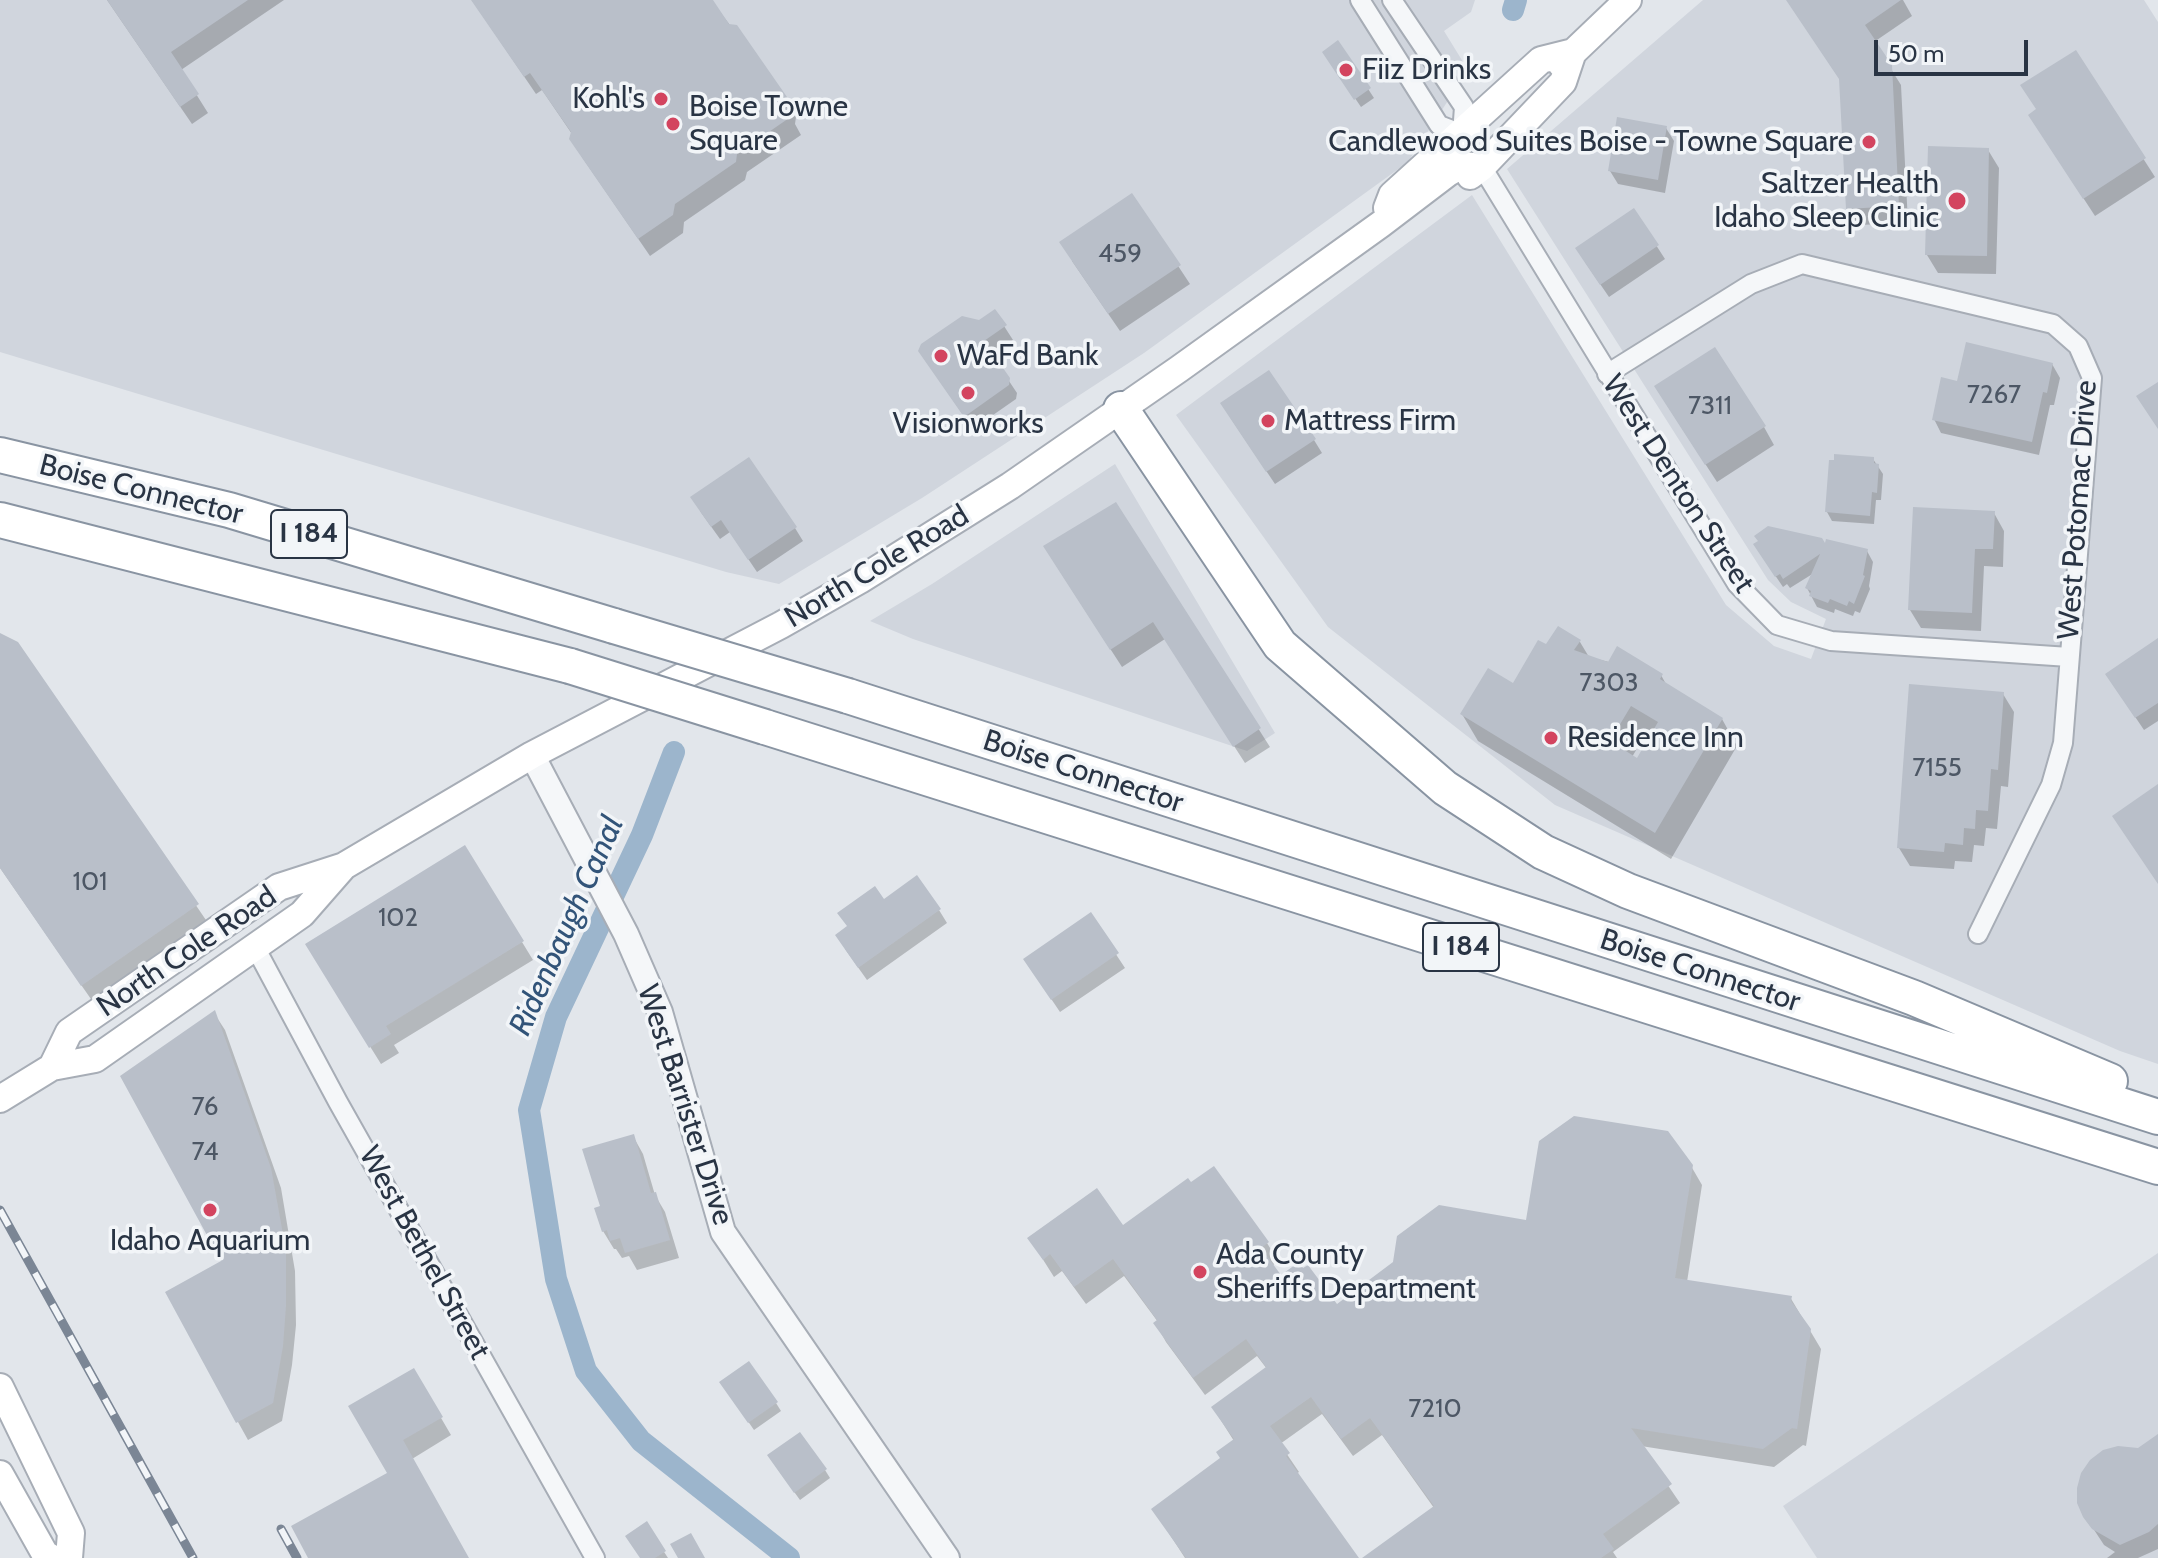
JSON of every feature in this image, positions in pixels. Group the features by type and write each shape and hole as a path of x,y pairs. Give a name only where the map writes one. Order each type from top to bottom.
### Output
{"highway":[{"path":"1121,409 1280,645 1445,788 1543,852 1628,891 1914,998 2158,1102"},
{"name":"Boise Connector","path":"0,455 229,510 848,696 2158,1117"},
{"name":"Boise Connector","path":"0,520 570,666 2158,1167"}],"main road":[{"name":"North Cole Road","path":"52,1067 69,1032 279,887 344,866 532,755 781,625 860,580 1010,486 1381,224 1411,221 1482,167 1563,82 1573,52 1628,0"},
{"name":"North Cole Road","path":"1381,224 1392,195 1541,60 1573,52"},
{"name":"North Cole Road","path":"0,1099 52,1067 95,1059 302,914 344,866"},
{"path":"0,1387 71,1533 69,1558"},
{"path":"0,1474 45,1554 52,1558"}],"street":[{"path":"1360,0 1439,125 1462,134 1464,107 1392,0"},
{"name":"West Denton Street","path":"1482,167 1737,584 1777,625 1831,641 2069,657"},
{"name":"West Potomac Drive","path":"1607,374 1751,284 1802,264 2053,324 2078,346 2092,378 2063,743 2051,785 1978,934"},
{"name":"West Barrister Drive","path":"532,755 626,934 660,1012 723,1232 947,1558"},
{"name":"West Bethel Street","path":"255,947 338,1102 595,1558"}],"shaded area":[{"path":"0,0 1475,0 1471,12 1444,31 1468,70 1408,162 1144,353 922,498 779,584 726,572 0,352"},
{"path":"1703,0 2144,0 2158,22 2158,1064 2120,1051 1555,805 1328,627 1176,415 1472,195 1726,605 1774,646 1811,659 1826,619 1791,602 1768,580 1507,169"},
{"path":"1115,464 1275,733 1247,751 913,639 870,621"},
{"path":"2158,1253 2158,1558 1817,1558 1783,1506"}],"building":[{"path":"107,0 248,0 171,52 199,94 180,107"},
{"name":"Boise Towne Square","path":"471,0 713,0 729,24 737,25 787,97 785,105 792,116 737,154 736,162 675,204 673,215 638,239 569,139 571,132 530,73 524,77"},
{"name":"Candlewood Suites Boise - Towne Square","path":"1786,0 1901,0 1865,25 1892,65 1899,206 1846,209 1839,79"},
{"name":"Fiiz Drinks","path":"1338,40 1371,88 1354,100 1322,52"},
{"path":"2076,50 2146,158 2083,199 2028,115 2036,109 2020,85"},
{"path":"1617,117 1667,126 1658,180 1608,171"},
{"name":"Saltzer Health Idaho Sleep Clinic","path":"1928,146 1989,148 1987,256 1925,255"},
{"path":"1132,193 1181,265 1108,314 1059,242"},
{"path":"1634,208 1659,245 1600,285 1575,248"},
{"path":"995,309 1007,325 984,341 1010,378 1009,385 964,417 918,351 921,344 962,316 979,320"},
{"path":"1966,342 2053,363 2032,442 1932,420 1941,377 1957,381"},
{"path":"1715,347 1766,426 1705,465 1654,386"},
{"name":"Mattress Firm","path":"1269,370 1316,439 1266,472 1220,403"},
{"path":"2158,382 2158,429 2136,396"},
{"path":"1834,454 1874,457 1874,463 1879,464 1877,493 1872,492 1870,516 1825,512 1829,460 1834,460"},
{"path":"749,457 797,527 748,560 721,520 711,527 690,497"},
{"path":"1116,502 1261,728 1233,747 1153,622 1110,650 1043,546"},
{"path":"1913,507 1995,511 1993,549 1975,549 1972,613 1908,610"},
{"path":"1768,526 1822,538 1825,543 1826,539 1868,549 1865,576 1854,604 1849,601 1847,606 1830,599 1828,603 1809,596 1811,591 1805,588 1820,554 1783,579 1780,574 1775,577 1753,544 1758,541 1754,536"},
{"name":"Residence Inn","path":"1558,626 1581,640 1574,650 1608,662 1617,646 1663,674 1660,679 1723,718 1655,833 1460,714 1488,668 1513,683 1538,640 1546,644","holes":["1631,706 1658,722 1637,758 1610,741"]},
{"path":"0,633 18,642 199,904 81,986 0,868"},
{"path":"2158,638 2158,703 2135,718 2105,674"},
{"path":"1909,684 2004,692 1998,770 1991,769 1988,811 1976,810 1975,829 1964,828 1963,845 1945,843 1944,852 1897,848"},
{"path":"2158,784 2158,884 2112,816"},
{"path":"465,845 524,941 386,1026 391,1034 369,1048 305,944"},
{"path":"917,875 941,909 858,968 835,935 847,926 837,913 875,886 884,899"},
{"path":"1091,912 1119,953 1051,1000 1023,959"},
{"path":"215,1010 271,1168 286,1251 283,1346 273,1403 236,1423 165,1292 221,1261 120,1076"},
{"path":"1574,1116 1668,1131 1693,1165 1675,1278 1792,1296 1791,1301 1811,1329 1797,1429 1792,1428 1763,1449 1631,1428 1672,1484 1603,1534 1614,1549 1601,1558 1362,1558 1434,1506 1370,1418 1341,1439 1311,1397 1270,1426 1290,1453 1286,1456 1359,1558 1186,1558 1151,1509 1220,1458 1216,1452 1234,1439 1211,1407 1266,1367 1246,1339 1193,1378 1153,1323 1157,1320 1113,1259 1074,1287 1050,1254 1043,1260 1027,1238 1097,1188 1123,1225 1188,1178 1191,1182 1214,1166 1269,1242 1261,1248 1281,1275 1299,1262 1303,1268 1308,1265 1337,1304 1393,1262 1397,1236 1439,1205 1526,1220 1539,1141"},
{"path":"634,1134 651,1193 656,1192 670,1240 625,1253 620,1238 610,1241 607,1230 602,1232 594,1208 600,1206 582,1149"},
{"path":"749,1361 778,1402 748,1423 719,1382"},
{"path":"414,1368 443,1417 403,1440 469,1558 308,1558 291,1526 387,1473 348,1406"},
{"path":"800,1432 827,1469 794,1493 767,1455"},
{"path":"2158,1434 2158,1524 2149,1532 2120,1545 2092,1529 2083,1517 2077,1503 2081,1473 2090,1460 2103,1450 2118,1446 2138,1448"},
{"path":"647,1521 666,1551 655,1558 640,1558 625,1536"},
{"path":"691,1533 705,1558 678,1558 670,1544"}],"waterway":[{"name":"Ridenbaugh Canal","path":"1513,10 1516,0"},
{"name":"Ridenbaugh Canal","path":"674,752 642,835 556,1017 529,1110 556,1279 586,1371 641,1441 789,1558"}],"railway":[{"path":"0,1210 193,1558"},
{"path":"281,1529 297,1558"}],"place":[{"name":"Fiiz Drinks","path":"1346,70"},
{"name":"Kohl's","path":"661,99"},
{"name":"Boise Towne Square","path":"673,124"},
{"name":"Candlewood Suites Boise - Towne Square","path":"1869,142"},
{"name":"Saltzer Health Idaho Sleep Clinic","path":"1957,201"},
{"name":"WaFd Bank","path":"941,356"},
{"name":"Visionworks","path":"968,393"},
{"name":"Mattress Firm","path":"1268,421"},
{"name":"Residence Inn","path":"1551,738"},
{"name":"Idaho Aquarium","path":"210,1210"},
{"name":"Ada County Sheriffs Department","path":"1200,1272"}]}
